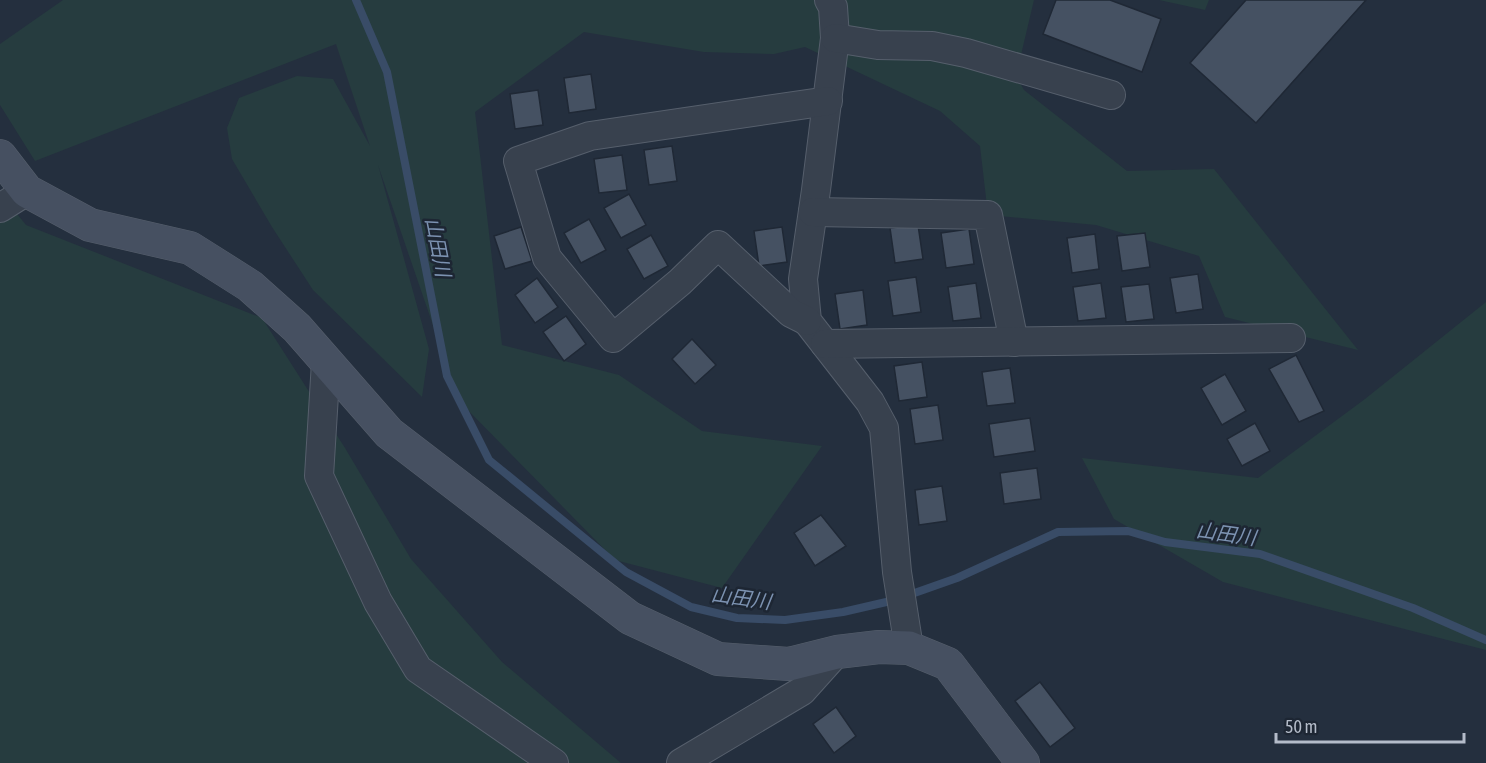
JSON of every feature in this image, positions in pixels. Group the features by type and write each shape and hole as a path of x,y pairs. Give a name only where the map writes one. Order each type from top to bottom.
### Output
{"street":[{"path":"807,321 803,279 835,38 833,6 829,0"},
{"path":"835,38 878,45 932,46 966,53 1111,95"},
{"path":"828,101 590,136 518,161 547,258 613,338 680,282 718,245 791,313 807,321 870,402 884,428 897,572 907,639"},
{"path":"0,156 27,191 90,225 190,248 250,286 297,328 389,433 630,618 718,659 789,664 837,652 879,647 907,639 948,664 1023,763"},
{"path":"0,208 27,191"},
{"path":"813,212 988,215 1014,342"},
{"path":"825,344 1291,338"},
{"path":"326,362 319,476 378,602 418,669 554,763"},
{"path":"681,763 802,691 837,652"}],"green space":[{"path":"63,0 1034,0 1016,76 1024,90 1127,171 1214,169 1358,350 1225,317 1199,256 1096,225 988,215 980,146 940,111 805,47 774,54 704,52 584,32 475,112 502,345 619,375 702,431 822,446 722,588 615,560 459,401 378,165 429,349 422,397 313,290 232,159 227,128 239,98 297,76 333,79 370,146 336,44 35,161 0,105 0,44"},
{"path":"1159,0 1209,0 1205,10"},
{"path":"0,193 26,225 262,318 345,448 411,559 502,662 621,763 0,763"},
{"path":"1486,302 1486,650 1223,582 1114,519 1082,458 1258,478 1365,399"}],"building":[{"path":"1056,0 1110,0 1161,19 1142,72 1043,34"},
{"path":"1246,0 1366,0 1256,123 1190,63"},
{"path":"591,74 596,109 569,113 564,78"},
{"path":"538,90 543,125 515,129 510,94"},
{"path":"672,146 677,181 649,185 644,150"},
{"path":"622,155 627,190 599,193 594,159"},
{"path":"629,194 646,225 621,238 604,208"},
{"path":"589,219 606,250 581,263 564,233"},
{"path":"918,225 923,259 895,263 890,228"},
{"path":"521,227 532,261 505,269 494,236"},
{"path":"782,227 787,262 759,266 754,231"},
{"path":"969,229 974,264 946,268 941,233"},
{"path":"1145,233 1150,267 1122,271 1117,236"},
{"path":"1095,234 1099,269 1072,273 1067,238"},
{"path":"651,235 668,266 644,279 627,249"},
{"path":"1198,274 1203,309 1176,313 1170,278"},
{"path":"916,277 921,312 893,316 888,281"},
{"path":"537,278 558,307 535,323 515,295"},
{"path":"976,283 981,318 953,321 948,287"},
{"path":"1101,283 1106,318 1078,321 1073,287"},
{"path":"1149,284 1154,319 1126,322 1121,287"},
{"path":"863,290 867,325 840,329 835,294"},
{"path":"566,316 586,344 564,361 543,332"},
{"path":"692,339 716,365 695,384 672,359"},
{"path":"1296,355 1324,411 1299,422 1269,369"},
{"path":"922,362 927,397 899,401 894,366"},
{"path":"1010,368 1015,403 987,406 982,372"},
{"path":"1225,374 1246,411 1222,425 1201,388"},
{"path":"938,405 943,440 915,444 910,409"},
{"path":"1030,418 1035,451 994,457 989,424"},
{"path":"1255,423 1270,451 1242,466 1227,439"},
{"path":"1037,468 1041,499 1004,504 1000,473"},
{"path":"942,486 947,521 919,525 915,490"},
{"path":"821,515 846,546 815,566 794,533"},
{"path":"1040,682 1075,728 1050,747 1015,701"},
{"path":"836,707 856,736 834,753 813,724"}],"waterway":[{"name":"山田川","path":"356,0 387,72 447,376 489,460 626,572 691,607 737,618 785,620 843,612 895,600"},
{"name":"山田川","path":"906,596 957,578 1058,532 1128,531 1165,542 1260,554 1413,608 1486,640"}]}
